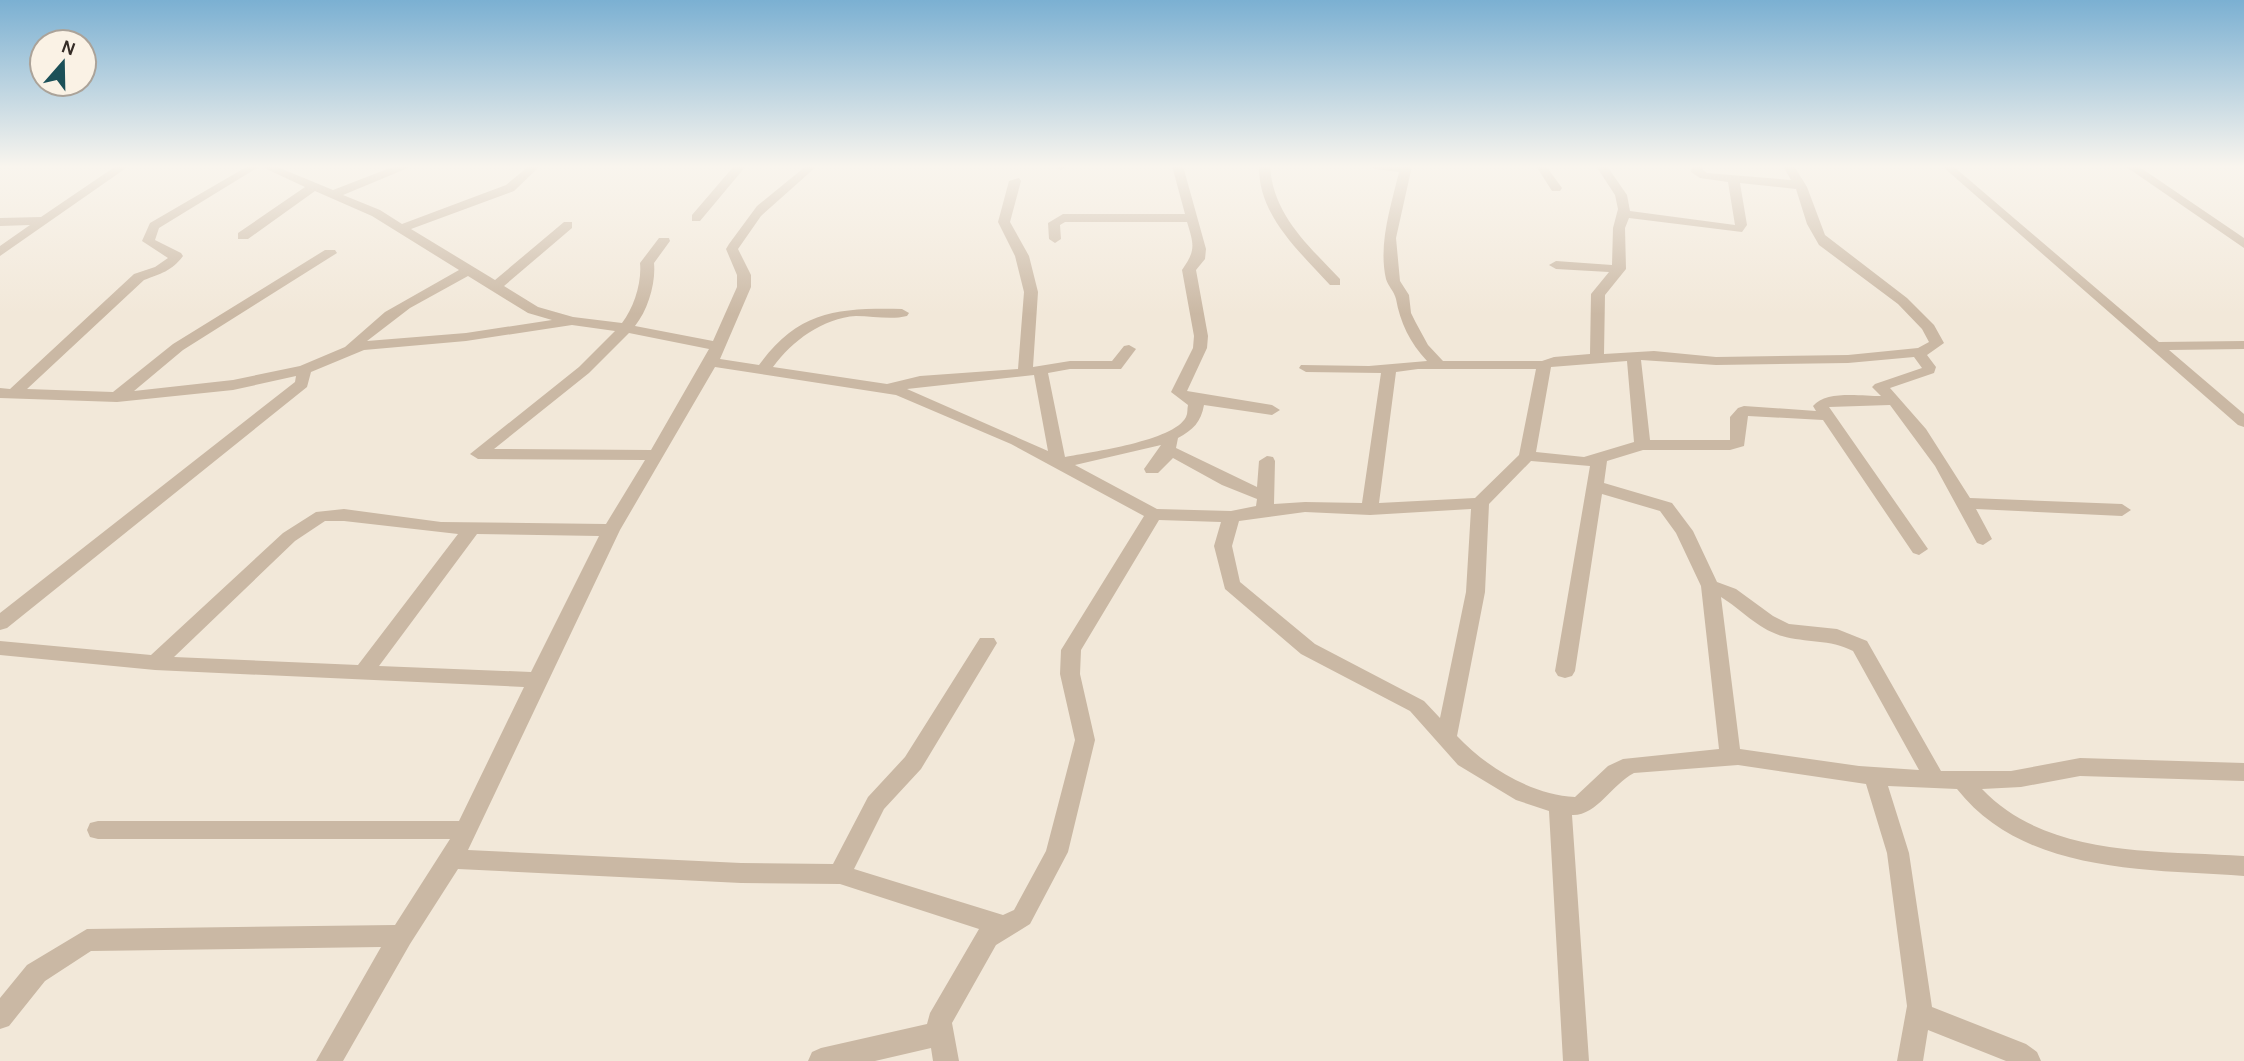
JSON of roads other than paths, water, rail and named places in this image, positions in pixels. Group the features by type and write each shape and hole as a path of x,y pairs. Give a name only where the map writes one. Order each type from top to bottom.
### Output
{"street":[{"path":"0,252 52,216"},
{"path":"16,391 139,278 158,272 175,260 176,256 148,241 153,226 171,216"},
{"path":"243,236 272,216"},
{"path":"380,216 533,310 572,321 626,328 763,370 900,391 1017,441 1154,514 1231,517 1265,503 1370,509 1480,503 1527,456 1544,365"},
{"path":"402,228 436,216"},
{"path":"329,1061 401,936 452,859 611,530 714,354 744,287 744,275 732,249 755,216"},
{"path":"1006,216 1004,222 1022,256 1031,292 1033,371 1058,463"},
{"path":"1280,216 1335,282"},
{"path":"1395,216 1390,237 1393,281 1402,295 1404,313 1409,323 1422,346 1439,365"},
{"path":"1597,359 1598,294 1619,269 1619,225 1623,216"},
{"path":"1636,216 1738,229 1741,225 1739,216"},
{"path":"1306,368 1369,370 1439,365 1544,365 1554,361 1654,355 1716,361 1848,359 1918,353 1937,343 1932,330 1823,241 1813,216"},
{"path":"2004,216 2244,422"},
{"path":"2203,216 2244,244"},
{"path":"1055,239 1054,223 1063,218 1192,218 1200,244 1200,256 1189,270 1189,276 1196,296 1201,336 1200,348 1181,383 1180,392 1196,404 1197,408 1152,469"},
{"path":"0,222 44,221"},
{"path":"495,287 568,225"},
{"path":"656,455 478,454 584,370 626,328 637,314 648,273 647,263 664,241"},
{"path":"117,397 178,347 330,253"},
{"path":"1556,265 1619,269"},
{"path":"349,352 364,334 399,308 469,270"},
{"path":"763,370 782,344 813,324 852,312 902,313"},
{"path":"0,393 16,391 117,397 233,385 304,370 361,346 466,337 572,321"},
{"path":"2156,346 2244,345"},
{"path":"888,388 920,381 1070,365 1116,366 1129,349"},
{"path":"1918,353 1929,370 1880,387 1932,447 1966,503 1983,539"},
{"path":"1633,357 1637,370 1642,445"},
{"path":"1370,509 1370,480 1389,394 1389,368"},
{"path":"0,623 302,384 304,370"},
{"path":"1184,397 1272,410"},
{"path":"1894,400 1822,403 1919,549"},
{"path":"1527,456 1585,463 1642,445 1738,443 1738,417 1744,411 1829,416"},
{"path":"1058,463 1163,441 1179,454 1265,503"},
{"path":"1565,671 1600,460"},
{"path":"1265,503 1267,461"},
{"path":"1595,486 1666,507 1684,531 1710,586 1731,758"},
{"path":"1446,738 1475,608 1481,533 1480,503"},
{"path":"1966,503 2122,510"},
{"path":"946,1061 939,1022 987,937 1022,917 1057,852 1085,740 1070,674 1070,650 1154,514"},
{"path":"155,663 289,537 322,516 344,515 441,528 611,530"},
{"path":"1231,517 1223,547 1231,585 1308,649 1417,706 1465,759 1524,794 1560,805 1580,806 1616,772 1631,765 1731,758 1752,758 1874,776 1961,779 2002,780 2051,774 2060,769 2080,767 2244,772"},
{"path":"363,672 472,528"},
{"path":"1710,586 1735,594 1773,626 1783,630 1838,635 1860,646 1934,778"},
{"path":"840,874 876,803 913,763 987,643"},
{"path":"0,648 155,663 537,680"},
{"path":"1874,776 1898,853 1920,1006 1910,1061"},
{"path":"1961,779 1983,805 2006,821 2033,837 2062,848 2244,866"},
{"path":"1560,805 1576,1061"},
{"path":"98,830 466,830"},
{"path":"452,859 741,873 840,874 1006,927"},
{"path":"0,1017 36,973 87,940 401,936"},
{"path":"1919,1014 2017,1053 2028,1061"},
{"path":"821,1061 941,1033"}]}
